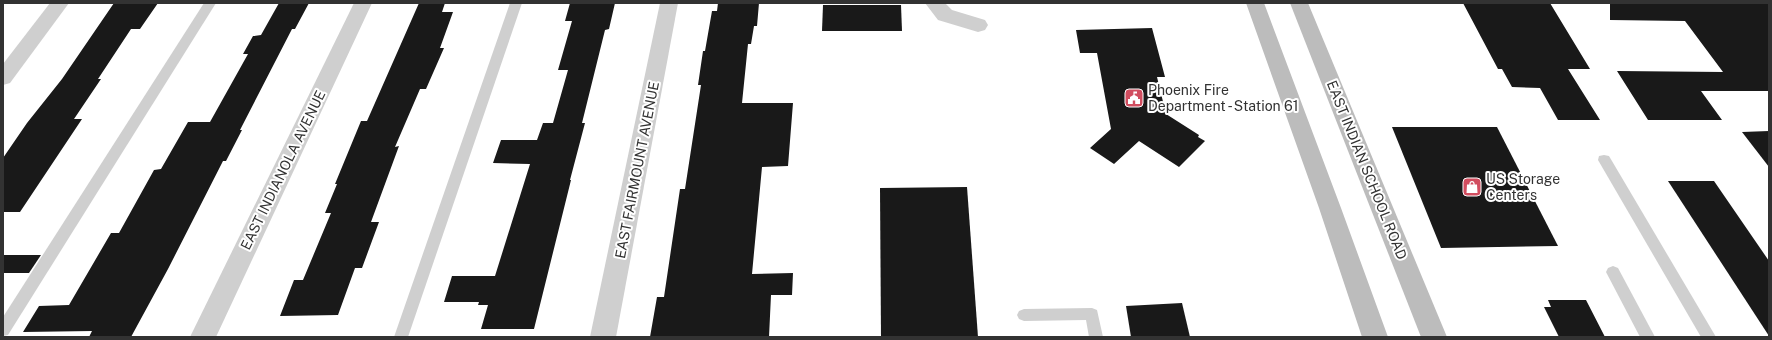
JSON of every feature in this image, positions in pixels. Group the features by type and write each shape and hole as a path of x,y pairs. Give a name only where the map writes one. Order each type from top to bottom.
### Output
{"main road":[{"path":"1255,3 1375,337"},
{"name":"EAST INDIAN SCHOOL ROAD","path":"1299,3 1434,337"}],"street":[{"path":"3,78 60,3"},
{"name":"EAST INDIANOLA AVENUE","path":"203,337 363,3"},
{"name":"EAST FAIRMOUNT AVENUE","path":"604,337 669,3"},
{"path":"934,3 945,15 978,25"}],"lane":[{"path":"3,330 210,3"},
{"path":"401,337 516,3"},
{"path":"1604,160 1709,337"},
{"path":"1613,272 1648,337"},
{"path":"1024,315 1092,314 1096,337"}],"building":[{"path":"114,3 158,3 140,29 131,29 98,79 101,79 74,119 82,119 20,212 3,212 3,158 27,123 62,79"},
{"path":"279,3 309,3 295,29 292,29 240,130 242,130 226,161 223,161 168,269 131,337 89,337 92,331 23,332 39,306 69,305 111,233 119,233 154,170 161,169 188,122 210,122 248,54 243,54 253,36 261,35"},
{"path":"419,3 445,3 442,12 453,12 440,48 444,48 426,89 420,89 395,147 399,146 371,222 379,222 362,268 355,268 338,315 280,316 294,280 303,280 331,213 325,213 337,184 335,184 361,121 367,121"},
{"path":"570,3 615,3 609,29 605,30 582,123 585,123 534,329 481,329 488,305 478,305 479,302 444,302 452,276 495,276 530,164 493,163 501,140 537,140 543,123 553,123 568,70 558,70 572,21 565,21"},
{"path":"718,3 759,3 757,26 754,26 751,44 748,44 742,103 793,103 788,166 762,167 752,274 793,273 792,295 771,295 769,337 650,337 657,297 664,297 680,189 685,189 701,85 698,85 703,51 705,51 712,11 717,11"},
{"path":"1463,3 1550,3 1590,69 1568,69 1600,120 1558,120 1540,88 1512,87 1502,69 1498,69"},
{"path":"1610,3 1769,3 1769,91 1701,91 1722,120 1648,120 1617,71 1723,72 1685,21 1610,20"},
{"path":"823,5 901,5 902,31 822,31"},
{"name":"Phoenix Fire Department - Station 61","path":"1152,28 1165,77 1157,77 1166,114 1199,135 1198,137 1205,141 1179,167 1139,141 1114,164 1090,148 1111,129 1097,53 1080,53 1076,30"},
{"name":"US Storage Centers","path":"1392,127 1497,127 1558,246 1441,248"},
{"path":"1769,131 1769,167 1742,132"},
{"path":"1668,181 1714,181 1769,261 1769,336"},
{"path":"967,187 978,337 881,337 880,188"},
{"path":"3,255 41,255 29,273 3,273"},
{"path":"1548,300 1586,300 1605,337 1559,337 1544,307 1551,307"},
{"path":"1182,303 1190,337 1131,337 1126,306"}],"place":[{"name":"Phoenix Fire Department - Station 61","path":"1134,98"},
{"name":"US Storage Centers","path":"1472,187"}]}
